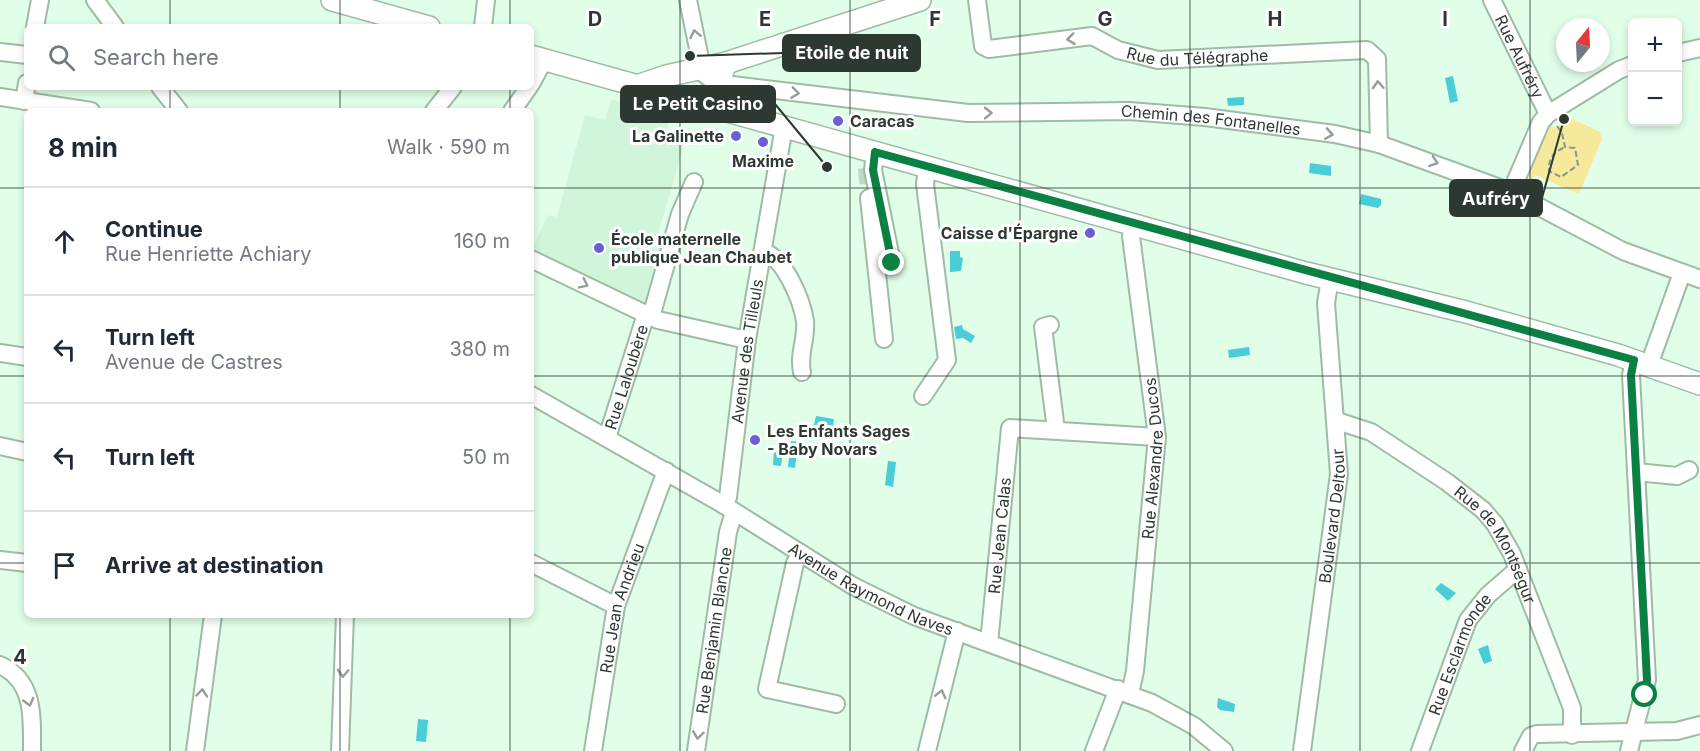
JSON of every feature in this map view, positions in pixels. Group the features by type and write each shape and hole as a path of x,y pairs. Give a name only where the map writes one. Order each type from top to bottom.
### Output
{"main road":[{"path":"332,0 418,24"},
{"path":"699,104 688,78 893,4 920,0"},
{"path":"538,58 634,87 784,127 870,157 927,167 1330,279 1466,312 1642,363 1700,384"},
{"path":"634,87 704,74"}],"street":[{"path":"36,24 40,0"},
{"path":"95,0 113,24"},
{"path":"483,24 486,0"},
{"path":"688,0 704,74"},
{"name":"Rue du Télégraphe","path":"977,0 983,46 989,49 1092,36 1118,50 1158,60 1367,50 1377,59 1379,144"},
{"name":"Rue Aufréry","path":"1492,0 1548,114"},
{"path":"1682,52 1700,48"},
{"path":"0,52 24,54"},
{"path":"1511,192 1540,122 1548,114 1628,67"},
{"name":"Chemin des Fontanelles","path":"704,74 968,113 1129,111 1205,117 1335,134 1379,144 1511,192 1608,244 1700,279"},
{"path":"24,101 26,90"},
{"path":"162,90 177,108"},
{"path":"436,108 451,90"},
{"path":"514,108 527,90"},
{"path":"0,97 72,108"},
{"name":"Avenue des Tilleuls","path":"729,508 728,497 747,340 784,127"},
{"path":"870,157 892,263"},
{"path":"923,396 946,360 925,184 927,167"},
{"name":"Rue Laloubère","path":"607,438 649,315 680,214 694,182"},
{"path":"869,198 884,339"},
{"name":"Rue Alexandre Ducos","path":"1094,751 1135,671 1157,437 1131,236 1134,225"},
{"path":"763,252 780,263 802,311 805,323 800,361 802,372"},
{"path":"534,260 649,315 747,340"},
{"path":"1629,751 1647,680 1631,375 1642,363 1682,273"},
{"name":"Boulevard Deltour","path":"1302,751 1337,498 1337,421 1326,303 1330,279"},
{"path":"1050,325 1043,327 1056,430 1157,437"},
{"path":"0,353 24,357"},
{"name":"Avenue Raymond Naves","path":"534,397 729,508 880,601 1124,692 1194,726 1224,751"},
{"name":"Rue de Montségur","path":"1337,421 1371,432 1468,497 1495,524 1518,569 1572,708 1572,735"},
{"name":"Rue Jean Calas","path":"989,643 1010,428 1056,430"},
{"path":"0,446 24,451"},
{"path":"1636,472 1677,476 1689,470"},
{"name":"Rue Jean Andrieu","path":"593,751 616,606 666,471"},
{"name":"Rue Benjamin Blanche","path":"696,751 728,532 729,508"},
{"path":"801,554 795,563 767,689 836,704"},
{"path":"0,560 24,563"},
{"path":"534,565 616,606"},
{"name":"Rue Esclarmonde","path":"1420,751 1468,620 1488,595 1518,569"},
{"path":"195,751 213,618"},
{"path":"340,751 345,618"},
{"path":"927,751 957,631"},
{"path":"0,665 18,678 27,692 32,708 32,751"},
{"path":"1523,751 1531,736 1537,734 1634,734 1677,731 1700,725"}],"path":[{"path":"1548,114 1562,133 1565,147"},
{"path":"1565,147 1575,148 1578,165 1564,177 1557,176 1549,171 1549,164 1551,157 1565,147"}],"shaded area":[{"path":"611,99 671,115 665,135 685,141 655,244 666,248 650,305 534,250 534,245 548,215 557,217 585,115 605,120"},
{"path":"1571,118 1600,132 1602,139 1579,194 1535,175 1530,185 1532,162 1547,131 1551,125 1555,129"}],"water":[{"path":"1453,76 1458,101 1450,103 1445,78"},
{"path":"1244,97 1244,105 1228,106 1227,98"},
{"path":"1310,163 1331,166 1331,176 1309,173"},
{"path":"1361,194 1381,199 1381,205 1378,208 1359,204"},
{"path":"950,251 960,251 960,257 963,258 961,271 950,272"},
{"path":"962,325 963,329 975,336 971,343 963,338 956,339 954,327"},
{"path":"1249,347 1250,355 1229,358 1228,350"},
{"path":"816,416 834,419 833,427 814,425"},
{"path":"791,441 798,442 795,468 788,467"},
{"path":"774,449 783,450 781,466 773,465"},
{"path":"888,461 896,462 893,487 885,485"},
{"path":"1441,583 1456,593 1448,601 1435,589"},
{"path":"1488,645 1492,661 1484,664 1478,649"},
{"path":"1218,698 1235,704 1234,712 1220,710 1217,707"},
{"path":"418,719 428,720 426,742 416,741"}],"tunnel":[{"path":"866,168 869,198"}],"place":[{"name":"Etoile de nuit","path":"690,56"},
{"name":"Aufréry","path":"1564,119"},
{"name":"Caracas","path":"838,121"},
{"name":"La Galinette","path":"736,136"},
{"name":"Maxime","path":"763,142"},
{"name":"Le Petit Casino","path":"827,167"},
{"name":"Caisse d'Épargne","path":"1090,233"},
{"name":"École maternelle publique Jean Chaubet","path":"599,248"},
{"name":"Les Enfants Sages - Baby Novars","path":"755,440"}],"route":[{"path":"892,263 873,170 875,152 1306,273 1466,312 1634,360 1631,375 1647,680 1645,695"}]}
